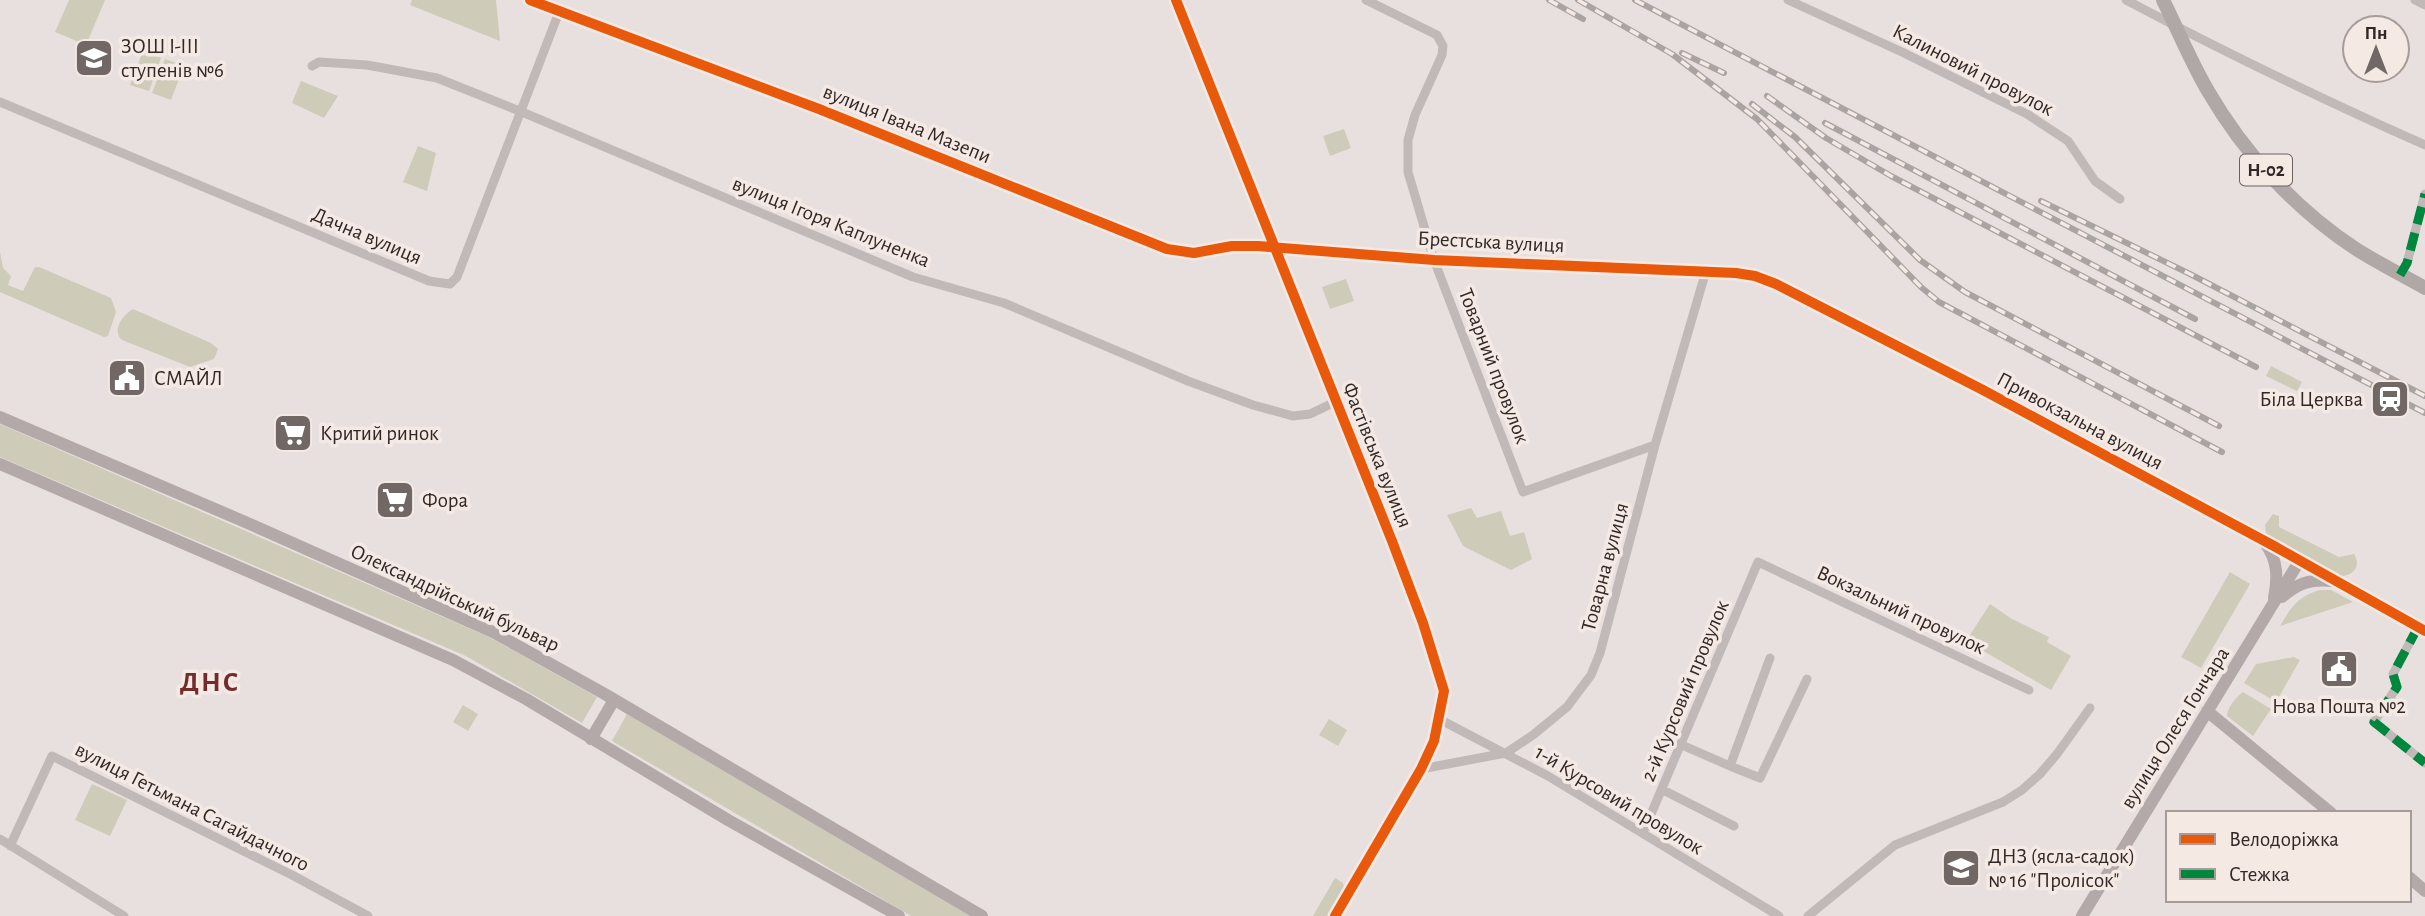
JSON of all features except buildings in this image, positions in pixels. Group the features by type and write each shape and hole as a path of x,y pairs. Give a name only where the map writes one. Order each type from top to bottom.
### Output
{"main road":[{"name":"Н-02","path":"2163,0 2211,97 2260,164 2306,211 2327,228 2355,249 2425,288"}],"street":[{"name":"вулиця Івана Мазепи","path":"530,0 819,110 1167,248 1194,253 1232,246 1275,247"},
{"name":"Фастівська вулиця","path":"1176,0 1392,541 1444,691 1434,741 1421,769 1335,916"},
{"name":"Товарний провулок","path":"1366,0 1437,35 1443,46 1443,55 1415,115 1408,140 1408,172 1434,260 1523,492 1655,445"},
{"name":"Калиновий провулок","path":"1788,0 1902,52 2027,114 2068,141 2095,181 2120,199"},
{"path":"2126,0 2329,103 2425,145"},
{"path":"2416,0 2425,5"},
{"name":"Дачна вулиця","path":"0,102 440,284 450,284 457,277 559,12"},
{"name":"вулиця Ігоря Каплуненка","path":"312,66 319,62 367,65 437,78 913,277 1004,303 1253,405 1293,416 1310,414 1335,402"},
{"path":"2400,275 2407,263 2425,194"},
{"name":"Брестська вулиця","path":"1275,247 1434,260 1706,271"},
{"name":"Товарна вулиця","path":"1421,769 1506,752 1533,735 1567,707 1591,675 1600,653 1655,445 1706,271"},
{"name":"Привокзальна вулиця","path":"1706,271 1755,276 1776,284 1983,390 2300,560 2422,629"},
{"name":"Олександрійський бульвар","path":"0,417 493,632 982,916"},
{"path":"0,464 453,660 526,699 899,916"},
{"path":"2263,540 2275,562 2277,577 2273,604"},
{"name":"вулиця Олеся Гончара","path":"2082,916 2300,560"},
{"name":"Вокзальний провулок","path":"1758,562 2029,691"},
{"name":"2-й Курсовий провулок","path":"1643,834 1758,562"},
{"path":"2273,604 2297,585 2309,581 2338,582"},
{"path":"2422,629 2393,674 2397,687 2374,722 2425,763"},
{"path":"1730,766 1770,658"},
{"path":"1682,745 1760,778 1807,679"},
{"path":"591,739 614,700"},
{"path":"1808,916 1895,845 2003,802 2022,790 2040,775 2090,708"},
{"path":"2207,711 2329,811"},
{"name":"1-й Курсовий провулок","path":"1439,719 1506,752 1779,916"},
{"name":"вулиця Гетьмана Сагайдачного","path":"10,846 52,756 368,916"},
{"path":"1663,790 1734,826"},
{"path":"0,839 124,916"},
{"path":"2411,879 2425,891"}],"shaded area":[{"path":"69,0 105,0 86,45 55,32"},
{"path":"412,0 496,0 500,41 410,5"},
{"path":"143,51 161,58 149,91 130,85"},
{"path":"165,59 184,66 171,100 152,93"},
{"path":"301,81 338,96 324,118 292,103"},
{"path":"1344,129 1351,148 1330,156 1323,136"},
{"path":"418,146 436,153 427,191 403,182"},
{"path":"0,252 3,268 11,276 8,285 23,291 35,267 39,267 111,298 116,312 108,336 104,337 0,292"},
{"path":"1346,279 1354,301 1330,309 1322,287"},
{"path":"133,309 211,343 218,349 214,359 190,367 122,340 118,327"},
{"path":"2271,366 2302,382 2297,391 2266,376"},
{"path":"0,424 489,637 597,697 582,723 466,656 0,457"},
{"path":"1471,508 1477,518 1501,511 1510,536 1524,532 1532,559 1511,570 1463,546 1447,515"},
{"path":"2273,514 2279,516 2279,527 2339,557 2354,554 2356,569 2342,576 2266,534 2265,525"},
{"path":"2230,572 2250,584 2201,668 2181,657"},
{"path":"2320,590 2331,590 2353,602 2280,626 2296,603 2306,595"},
{"path":"1990,604 2012,619 2049,637 2047,642 2071,656 2051,690 1966,641"},
{"path":"2294,657 2300,660 2276,702 2244,683 2256,664"},
{"path":"2243,692 2271,709 2253,736 2227,716 2232,703"},
{"path":"463,705 478,714 468,731 453,722"},
{"path":"627,714 970,916 911,916 612,741"},
{"path":"1329,719 1347,730 1338,746 1319,735"},
{"path":"92,784 127,800 110,836 75,820"},
{"path":"1335,878 1343,883 1344,887 1328,916 1313,916"}],"railway":[{"path":"1549,0 1583,19"},
{"path":"1578,0 1672,54 1757,119 1921,287 1939,302 2222,452"},
{"path":"1635,0 2425,413"},
{"path":"1682,53 1724,73"},
{"path":"1767,96 1826,138 1891,176 2256,367"},
{"path":"1752,104 1795,137 1920,260 1965,292 2219,426"},
{"path":"1825,123 2195,319"},
{"path":"2041,201 2190,274 2425,396"}],"marked path":[{"path":"2400,275 2407,263 2425,194"},
{"path":"2418,627 2393,674 2397,687 2374,722 2425,763"}],"cycle path":[{"path":"530,0 819,109 1167,249 1194,253 1232,246 1258,246 1434,260 1755,276 1776,284 1983,390 2274,546 2425,631"},
{"path":"1176,0 1392,541 1423,623 1444,691 1434,741 1421,769 1335,916"}],"place":[{"name":"ЗОШ І-ІІІ ступенів №6","path":"94,58"},
{"name":"СМАЙЛ","path":"127,378"},
{"name":"Біла Церква","path":"2390,399"},
{"name":"Критий ринок","path":"293,433"},
{"name":"Фора","path":"395,500"},
{"name":"Нова Пошта №2","path":"2339,669"},
{"name":"ДНЗ (ясла-садок) № 16 \"Пролісок\"","path":"1961,868"}],"district":[{"name":"ДНС","path":"210,683"}]}
